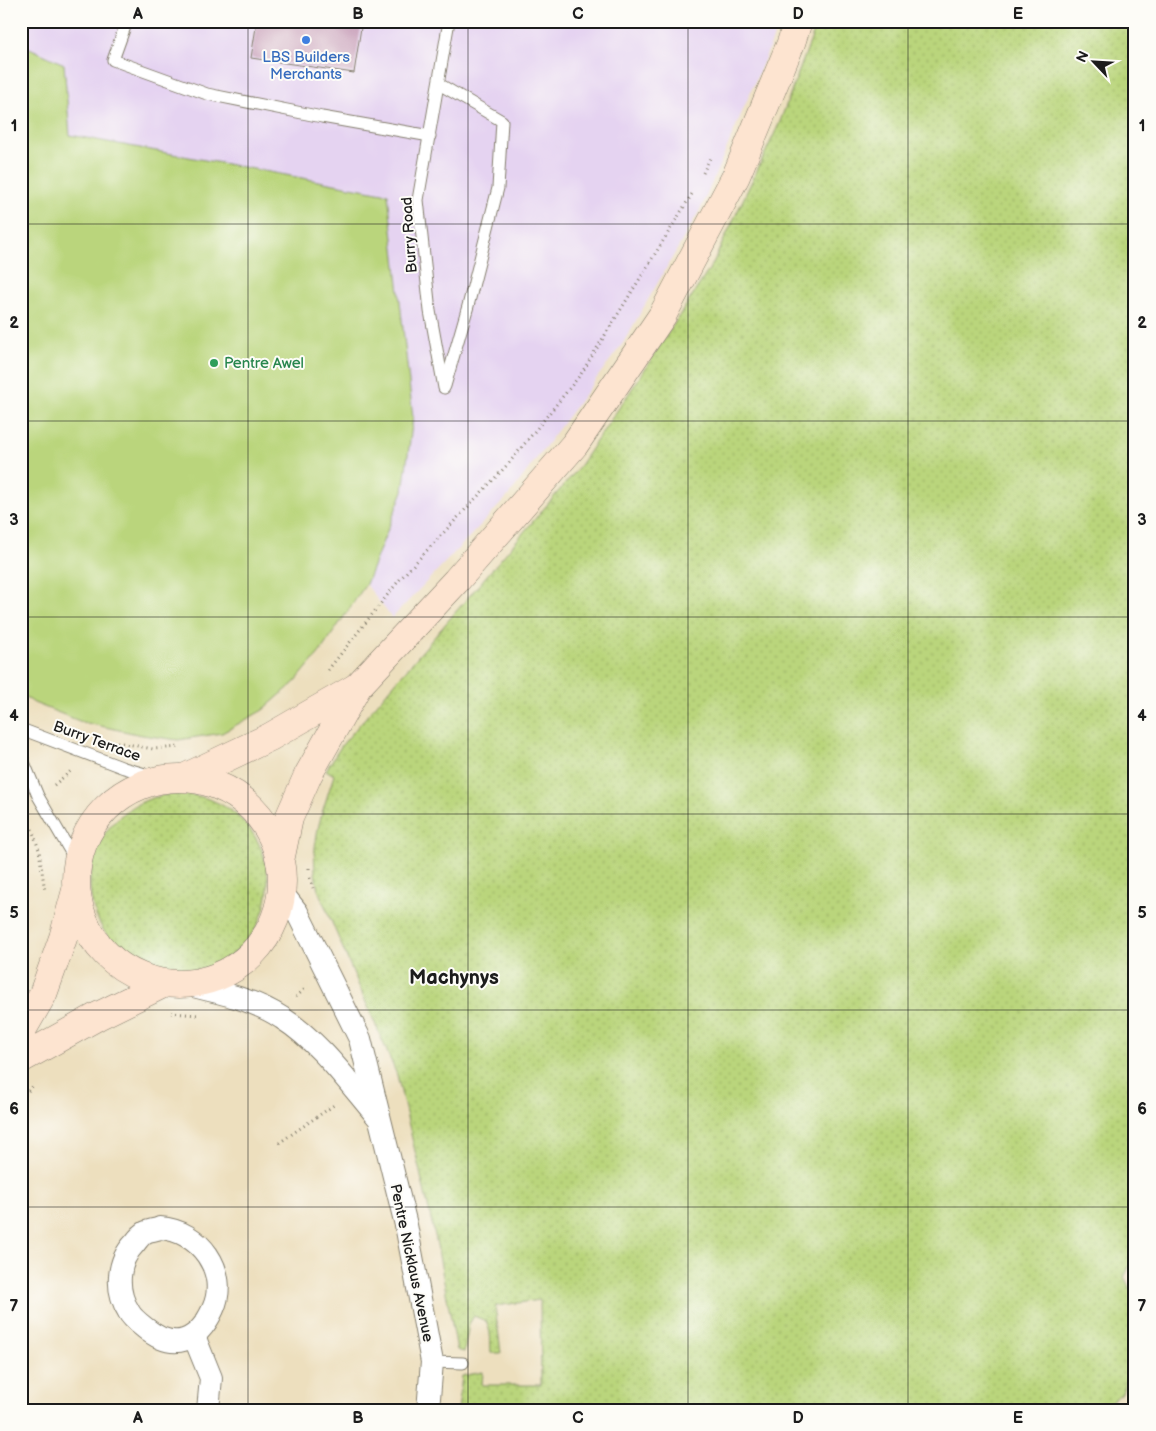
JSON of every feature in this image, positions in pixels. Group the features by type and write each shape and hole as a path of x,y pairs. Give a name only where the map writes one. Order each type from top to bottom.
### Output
{"main road":[{"path":"21,1059 98,1016 176,984 214,979 237,967 256,950 273,924 282,893 280,861 289,818 308,775 358,686 456,581 575,444 662,316 736,176 791,43 798,21"},
{"path":"176,984 138,977 116,964 96,944 82,919 76,891 76,862 86,835 102,812 120,796 140,785 175,778 270,737 358,686"},
{"path":"175,778 210,782 231,792 250,806 269,831 280,861"},
{"path":"21,1032 43,994 64,938 76,891"}],"street":[{"name":"Pentre Nicklaus Avenue","path":"282,893 297,912 360,1039 406,1226 432,1362 428,1410"},
{"name":"Pentre Nicklaus Avenue","path":"176,984 236,996 281,1017 311,1041 380,1118"},
{"path":"160,1228 172,1229 186,1234 203,1249 213,1264 219,1285 214,1307 204,1326 194,1336 182,1342 170,1341 155,1336 129,1313 119,1282 120,1268 128,1249 144,1233 160,1228"},
{"path":"194,1336 211,1378 208,1410"}],"lane":[{"path":"127,21 113,60 207,94 430,136"},
{"name":"Burry Road","path":"439,84 502,121 498,188 468,306 444,388 430,311 418,200 449,21"},
{"name":"Burry Terrace","path":"21,729 124,768 175,778"},
{"path":"21,756 38,796 76,862"},
{"path":"432,1362 463,1363"}],"path":[{"path":"700,180 712,154"},
{"path":"326,672 401,578 509,463 580,374 696,188"},
{"path":"112,741 153,749 183,747"},
{"path":"45,895 39,850 25,805 54,785 74,768 80,752"},
{"path":"279,1143 354,1090"}],"shaded area":[{"path":"21,21 778,21 773,39 702,206 623,343 509,495 392,618 366,584 403,491 413,418 388,194 69,135 64,64 21,44"}],"green space":[{"path":"818,21 1135,21 1135,1256 1124,1277 1135,1298 1135,1355 1122,1393 1101,1410 458,1410 462,1376 483,1372 482,1385 541,1385 540,1300 495,1306 501,1353 491,1353 490,1333 486,1321 474,1316 469,1324 464,1352 457,1350 436,1240 397,1075 318,890 314,859 315,845 334,775 326,770 342,745 576,471 638,380 712,265 779,124"},
{"name":"Pentre Awel","path":"21,44 64,64 70,135 388,194 413,418 403,491 366,584 320,652 295,682 263,710 222,733 178,740 142,735 82,722 34,703 21,694"},
{"path":"170,794 188,794 221,804 236,814 248,826 258,841 264,857 268,883 264,909 258,925 248,940 236,952 221,962 205,968 188,972 170,972 137,962 122,952 110,940 100,925 94,909 90,892 90,874 100,841 110,826 122,814 137,804 153,798"}],"building":[{"name":"LBS Builders Merchants","path":"257,21 362,21 354,73 251,58"}],"place":[{"name":"LBS Builders Merchants","path":"306,40"},
{"name":"Pentre Awel","path":"214,363"}],"district":[{"name":"Machynys","path":"454,977"}]}
